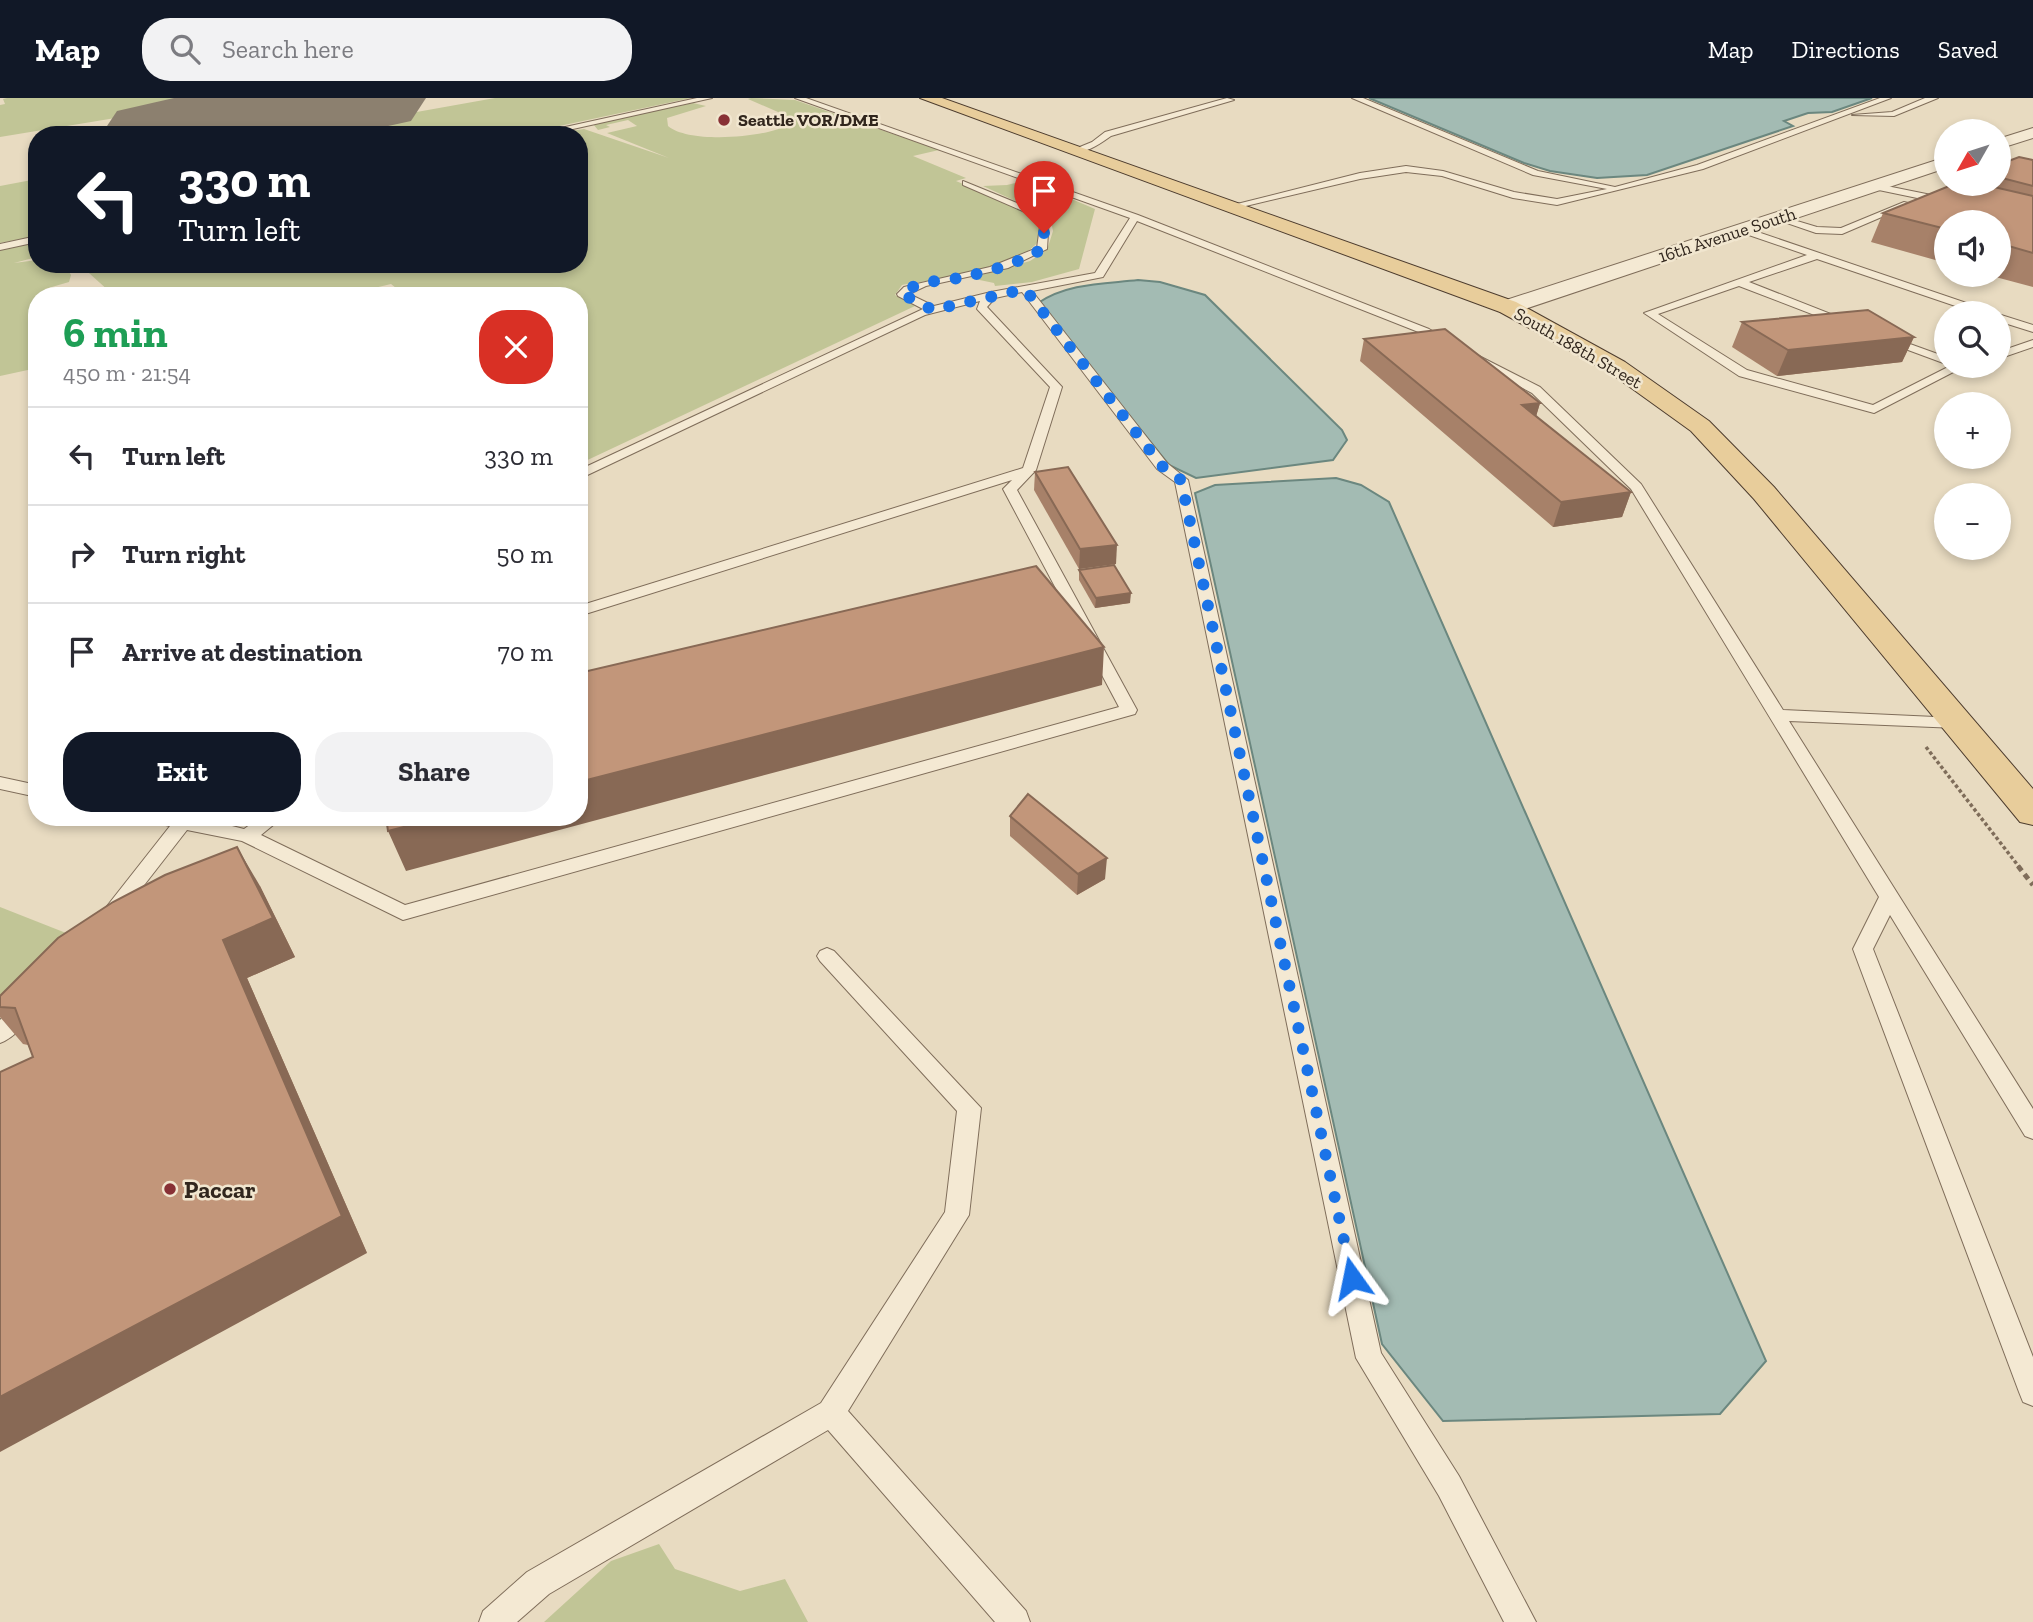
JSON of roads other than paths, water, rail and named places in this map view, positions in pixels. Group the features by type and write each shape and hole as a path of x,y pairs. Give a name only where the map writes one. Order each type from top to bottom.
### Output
{"main road":[{"name":"South 188th Street","path":"935,99 1508,307 1617,367 1700,426 1764,493 2033,813"}],"street":[{"path":"2011,140 2032,133"},
{"name":"16th Avenue South","path":"1508,307 1934,166"}],"lane":[{"path":"576,126 708,98"},
{"path":"799,98 1135,217 1425,331 1536,390 1636,487 2033,1129"},
{"path":"1356,98 1536,173 1620,189"},
{"path":"1232,208 1360,176 1406,169 1443,174 1513,195 1557,202 1620,189 1700,167 1887,98"},
{"path":"1837,116 1894,114 1914,103 1934,98"},
{"path":"1074,151 1095,144 1108,134 1230,100"},
{"path":"933,310 902,294 909,287 966,277 1027,259 1042,249 1045,218 967,183"},
{"path":"1872,186 1967,206"},
{"path":"1777,218 1816,230 1842,231 1927,196"},
{"path":"588,471 921,313 991,295 1099,275 1135,217"},
{"path":"1743,230 1951,301"},
{"path":"0,247 28,241"},
{"path":"1818,255 1649,313 1744,373 1874,409 1935,378"},
{"path":"1741,283 1856,327"},
{"path":"1025,289 1162,466 1181,480 1369,1358 1449,1486 1521,1622"},
{"path":"208,826 247,836 403,913 1129,710 1010,489 1029,470 1056,387 981,307 991,295"},
{"path":"2011,321 2033,329"},
{"path":"1869,332 1934,356"},
{"path":"2011,351 2033,343"},
{"path":"588,608 1029,470"},
{"path":"1777,715 1956,723"},
{"path":"0,783 28,789"},
{"path":"99,929 180,826"},
{"path":"247,836 261,826"},
{"path":"1889,897 1863,949 2033,1392"},
{"path":"494,1622 538,1583 831,1413 957,1215 969,1108 827,956"},
{"path":"0,1034 36,996"},
{"path":"831,1413 1015,1622"}],"water":[{"path":"1369,98 1872,98 1832,112 1808,113 1784,121 1793,126 1647,175 1597,178 1550,171 1524,163"},
{"path":"1138,280 1160,282 1205,295 1342,430 1347,440 1333,460 1196,478 1169,465 1038,303 1049,296 1074,288"},
{"path":"1336,478 1361,485 1389,502 1766,1361 1720,1414 1443,1421 1382,1344 1195,493 1215,485"}],"place":[{"name":"Seattle VOR/DME","path":"724,120"},
{"name":"Paccar","path":"170,1189"}]}
